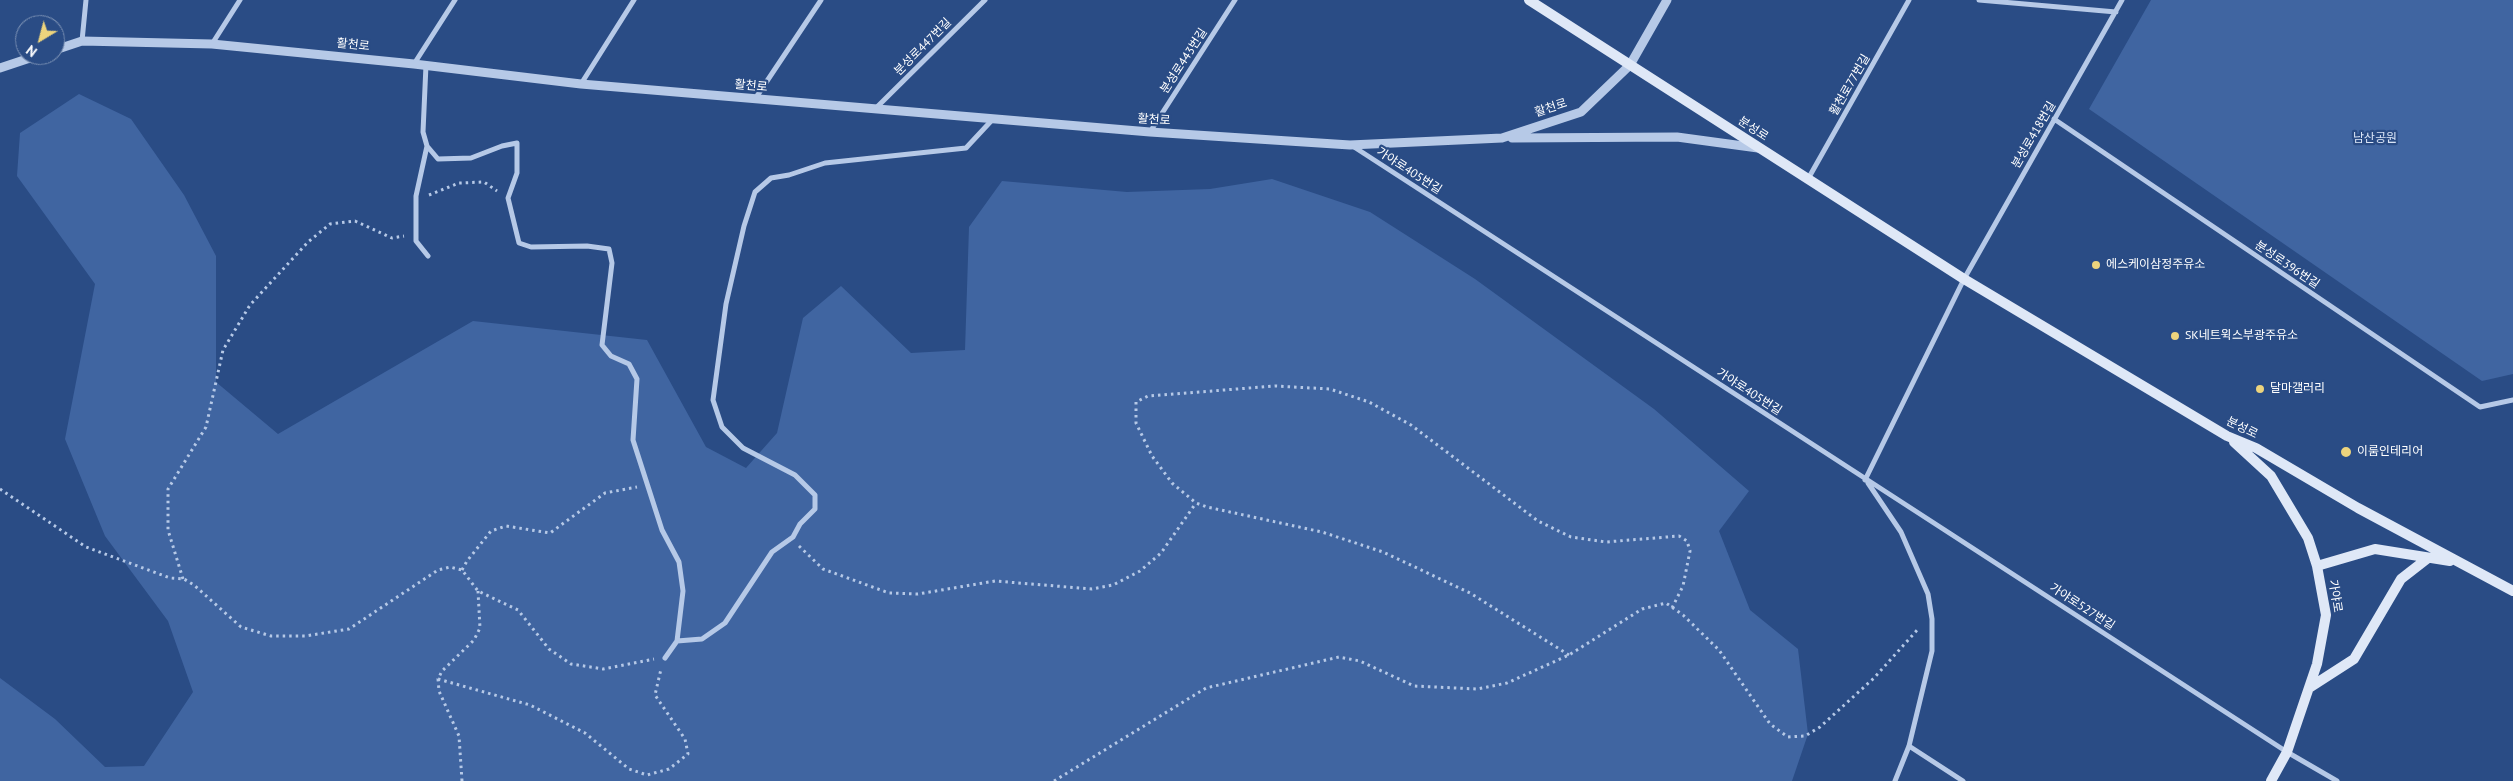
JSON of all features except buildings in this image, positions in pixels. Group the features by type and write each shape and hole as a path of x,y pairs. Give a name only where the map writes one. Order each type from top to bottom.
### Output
{"main road":[{"name":"분성로","path":"1529,0 1964,279 2227,436 2256,448 2513,592"},
{"name":"가야로","path":"2227,436 2271,476 2308,538 2317,566 2326,615 2317,664 2287,752 2271,781"},
{"path":"2317,566 2375,549 2459,563"},
{"path":"2309,688 2354,659 2401,579 2428,558"}],"street":[{"path":"82,41 86,0"},
{"path":"212,44 240,0"},
{"path":"414,64 455,0"},
{"path":"581,84 634,0"},
{"path":"755,99 820,0"},
{"name":"분성로447번길","path":"876,108 985,0"},
{"name":"분성로443번길","path":"1150,132 1235,0"},
{"name":"활천로","path":"65,47 82,41 212,44 426,65 581,84 1150,132 1350,145 1502,138 1580,112 1630,65 1667,0"},
{"name":"활천로77번길","path":"1808,179 1909,0"},
{"path":"1979,0 2116,12"},
{"name":"분성로418번길","path":"1964,279 2122,0"},
{"path":"0,68 15,63"},
{"path":"426,65 423,132 427,146 438,159 471,158 502,146 517,143 518,173 508,198 519,243 531,247 587,246 609,249 612,263 602,345 611,356 629,364 637,379 633,440 662,530 679,562 683,591 677,641 665,658"},
{"path":"677,641 702,639 725,623 772,552 793,537 800,524 815,509 815,496 795,476 743,448 722,427 713,400 726,304 744,226 755,192 771,178 789,175 826,163 966,148 993,119"},
{"name":"분성로396번길","path":"2054,120 2480,407 2513,400"},
{"path":"1502,138 1677,137 1760,148"},
{"name":"가야로405번길","path":"1350,145 1865,480 1901,532 1928,594 1932,619 1932,651 1909,746 1895,781"},
{"path":"427,146 416,196 416,241 428,256"},
{"path":"1865,480 1964,279"},
{"name":"가야로527번길","path":"1865,480 2287,752 2337,781"},
{"path":"1909,746 1963,781"}],"path":[{"path":"184,579 168,530 168,490 206,427 223,350 250,305 308,242 330,224 355,220 392,238 404,236 416,210 428,195 458,183 484,182 508,198"},
{"path":"1569,655 1470,593 1383,552 1322,532 1196,503 1172,483 1152,456 1136,423 1136,402 1148,396 1275,386 1330,388 1369,402 1411,425 1538,521 1571,537 1606,542 1679,536 1687,541 1690,551 1683,586 1672,608"},
{"path":"462,570 467,560 491,531 506,526 550,532 605,493 648,484"},
{"path":"0,489 86,547 170,578 184,579 194,585 241,627 271,636 305,636 349,629 438,570 450,567 462,570 478,591 518,610 549,649 571,664 603,669 665,658 655,695 685,739 688,754 669,769 647,775 629,769 586,733 530,705 438,679"},
{"path":"793,537 805,553 823,569 889,593 918,594 995,581 1092,589 1113,585 1140,571 1161,553 1196,503"},
{"path":"462,781 459,736 439,691 438,679 442,671 474,640 480,628 478,591"},
{"path":"1054,781 1206,688 1339,657 1360,661 1414,686 1477,689 1507,682 1569,655 1642,609 1666,603 1683,615 1719,650 1770,724 1788,737 1805,736 1820,727 1874,678 1922,626 1932,619"}],"green space":[{"name":"남산공원","path":"2151,0 2513,0 2513,374 2482,381 2089,109"},
{"path":"79,94 131,119 184,195 216,256 216,382 278,434 473,321 647,340 706,447 746,468 777,433 803,318 841,286 911,353 965,350 969,227 1002,181 1127,192 1210,189 1272,179 1370,212 1475,279 1654,409 1749,491 1719,531 1750,610 1798,649 1808,734 1792,781 0,781 0,678 55,719 105,767 144,766 193,692 168,621 105,536 65,439 95,284 17,176 20,133"}],"place":[{"name":"에스케이삼정주유소","path":"2096,265"},
{"name":"SK네트윅스부광주유소","path":"2175,336"},
{"name":"달마갤러리","path":"2260,389"},
{"name":"이룸인테리어","path":"2346,452"}]}
